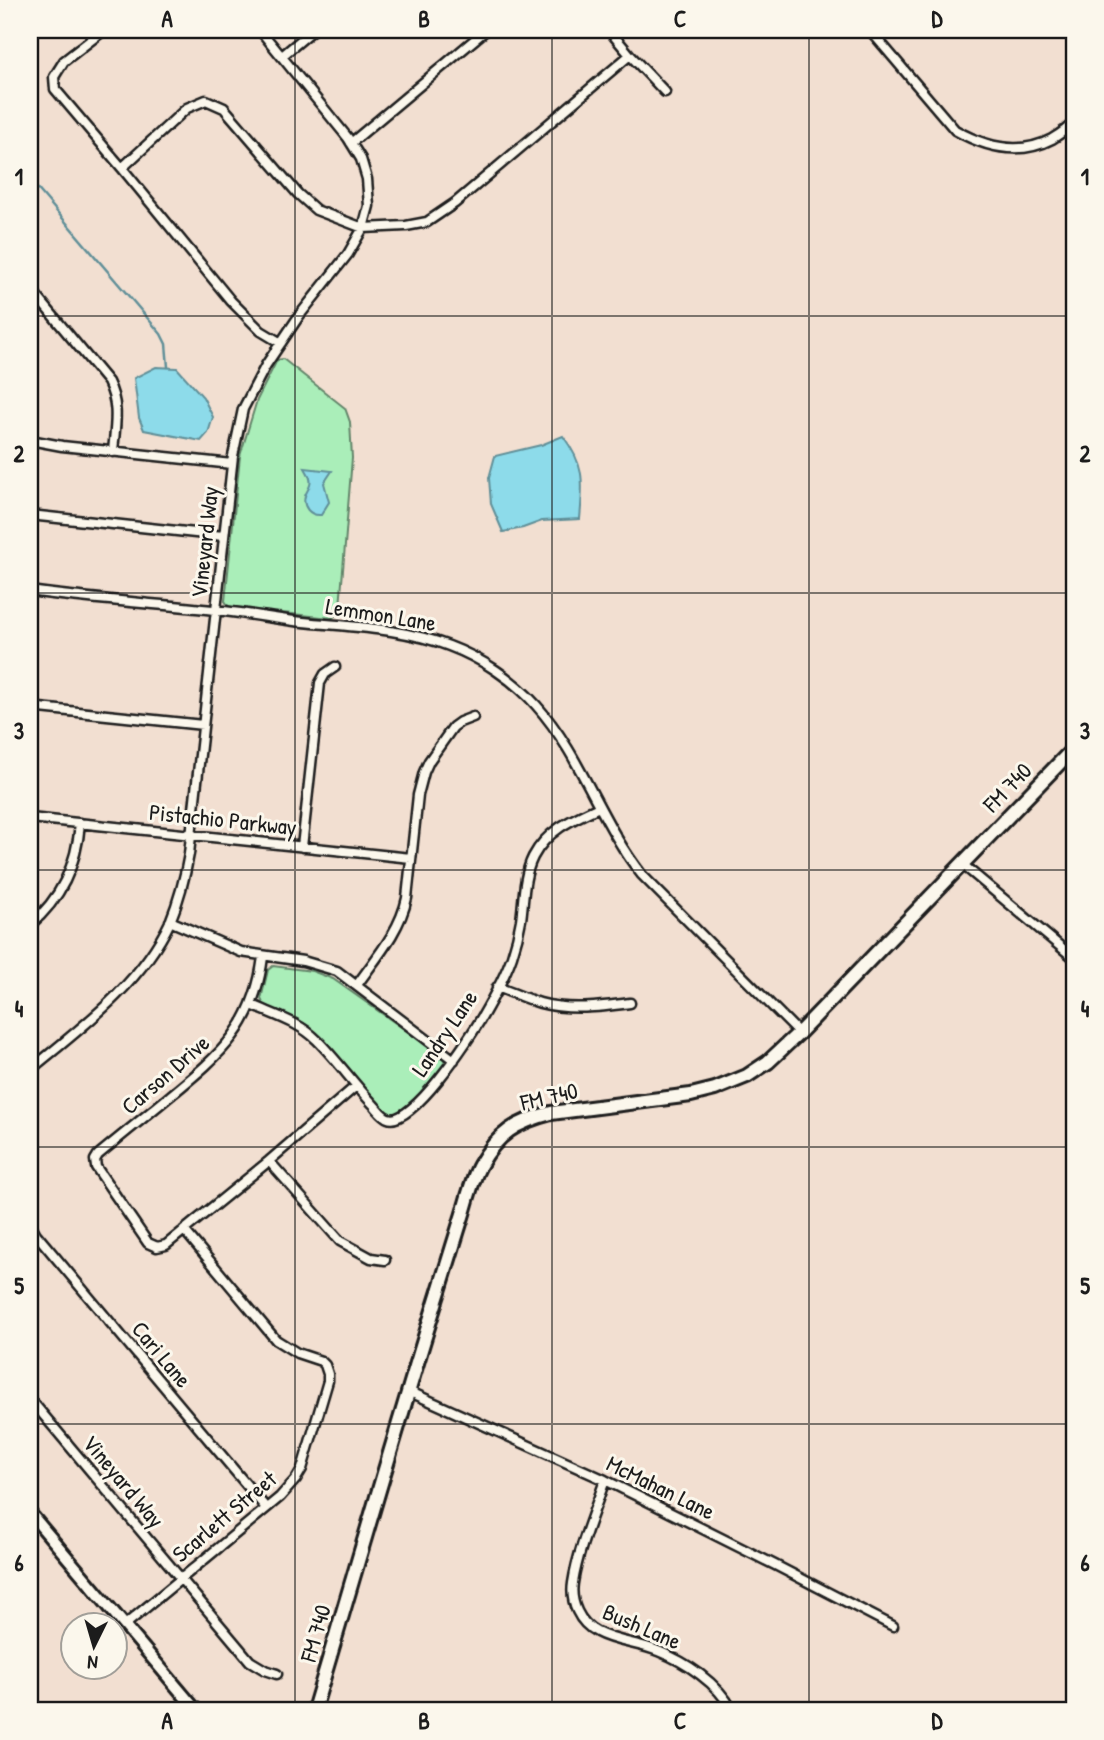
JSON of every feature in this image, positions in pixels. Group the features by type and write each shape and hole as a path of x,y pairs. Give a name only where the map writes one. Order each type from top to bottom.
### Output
{"main road":[{"name":"FM 740","path":"314,1710 408,1391 474,1181 480,1166 504,1133 515,1125 551,1113 691,1095 715,1089 747,1076 768,1062 1074,748"}],"street":[{"path":"104,30 64,61 54,77 55,89 231,301 261,331 281,344"},
{"name":"Vineyard Way","path":"30,1070 85,1024 129,982 146,962 170,921 185,876 191,835 223,536 232,464 243,409 266,365 299,316 348,254 363,228 369,205 367,179 361,159 260,30"},
{"path":"282,57 313,30"},
{"path":"351,143 486,30"},
{"path":"609,30 665,92"},
{"path":"870,30 955,130 972,139 992,146 1026,148 1041,145 1070,128 1074,122"},
{"path":"122,168 187,108 206,100 224,108 316,211 363,228 427,222 455,203 630,55"},
{"path":"30,288 108,382 116,403 113,452"},
{"path":"30,440 62,446 232,464"},
{"path":"30,515 223,536"},
{"name":"Lemmon Lane","path":"30,591 394,632 452,646 479,660 508,678 537,706 563,740 627,856 642,875 799,1033"},
{"path":"302,847 320,683 325,674 335,667"},
{"path":"30,707 203,725"},
{"path":"357,985 404,912 418,795 424,772 453,727 473,717"},
{"name":"Landry Lane","path":"252,1005 308,1032 384,1116 391,1119 401,1118 420,1101 454,1060 481,1019 512,957 524,887 532,859 540,846 566,822 599,807"},
{"name":"Pistachio Parkway","path":"30,818 411,858"},
{"path":"30,925 48,907 67,876 76,855 80,823"},
{"path":"962,864 1074,958"},
{"path":"170,921 241,952 303,961 344,975 454,1060"},
{"name":"Carson Drive","path":"184,1230 166,1245 157,1247 148,1243 96,1167 95,1160 216,1057 234,1036 252,1005 259,984 263,957"},
{"path":"497,987 559,1007 583,1008 630,1003"},
{"path":"184,1230 356,1086"},
{"path":"268,1161 340,1241 371,1258 385,1260"},
{"name":"Cari Lane","path":"30,1223 266,1508"},
{"name":"Scarlett Street","path":"130,1621 290,1487 302,1469 328,1381 325,1365 276,1340 184,1230"},
{"name":"McMahan Lane","path":"408,1391 605,1480 893,1626"},
{"name":"Vineyard Way","path":"30,1399 250,1661 277,1674"},
{"name":"Bush Lane","path":"605,1480 585,1536 572,1584 574,1603 581,1620 596,1632 660,1652 702,1675 732,1710"},
{"path":"30,1513 112,1610"},
{"path":"130,1631 196,1710"}],"green space":[{"path":"283,359 345,408 350,422 352,458 340,607 331,618 234,608 229,607 225,601 240,456 257,400 277,360"},
{"path":"273,966 312,971 333,979 435,1051 444,1059 445,1065 431,1084 404,1110 394,1114 387,1113 310,1027 264,1005 261,999 268,970"}],"water":[{"path":"156,367 177,368 203,397 213,417 208,433 201,441 144,430 139,418 134,378"},
{"path":"563,436 579,466 582,495 580,519 542,521 503,532 491,504 489,478 495,456 541,445"},
{"path":"305,468 332,471 324,483 329,502 321,515 310,512 306,507 305,496 310,483"}],"waterway":[{"path":"30,180 161,334 166,344 168,367"}]}
